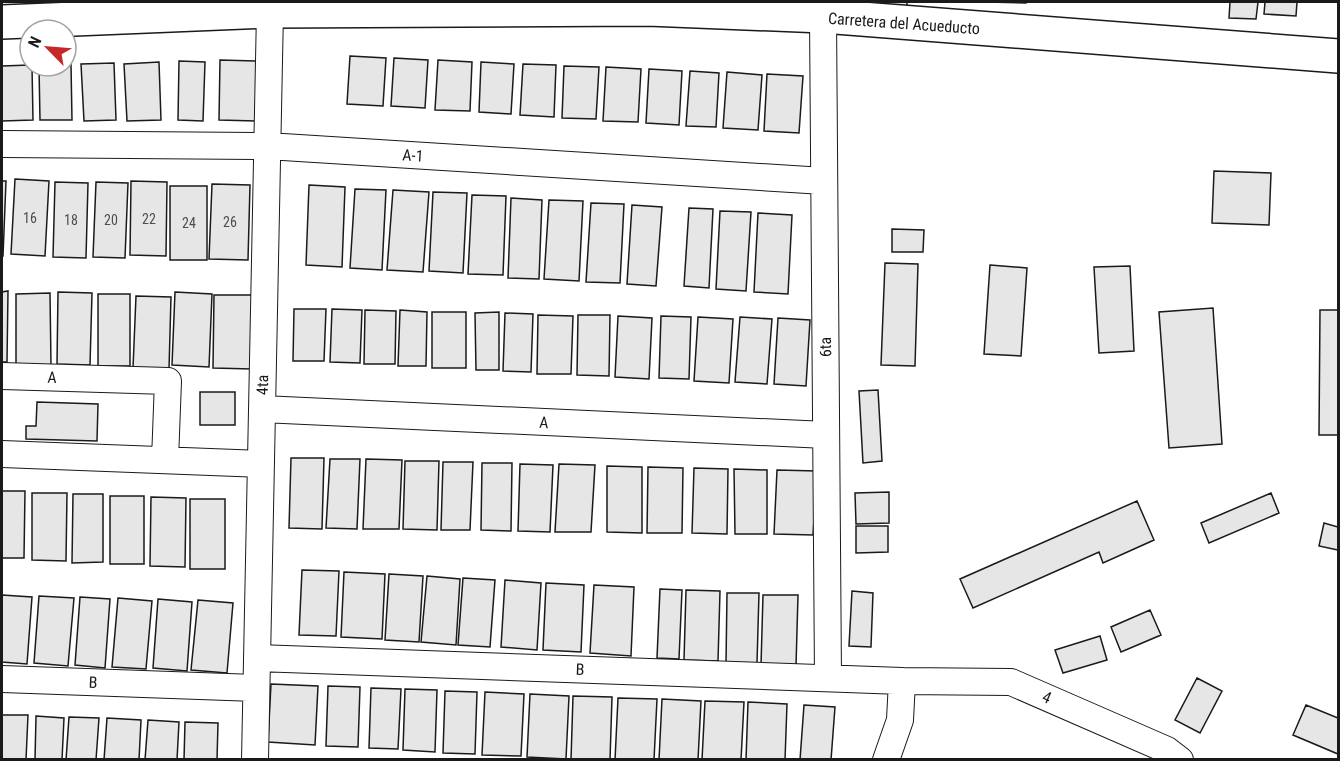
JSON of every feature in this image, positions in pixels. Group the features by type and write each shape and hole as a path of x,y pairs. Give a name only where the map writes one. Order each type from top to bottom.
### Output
{"street":[{"name":"Carretera del Acueducto","path":"2,22 270,11 664,6 1338,56"},
{"name":"4ta","path":"255,759 270,11"},
{"name":"6ta","path":"823,16 828,678"},
{"name":"A-1","path":"2,144 267,146 824,181"},
{"name":"A","path":"2,376 168,381 165,460"},
{"name":"A","path":"262,409 826,435"},
{"path":"2,454 261,464"},
{"name":"B","path":"257,658 902,681"},
{"name":"B","path":"2,679 256,688"},
{"path":"886,759 900,720 902,681"},
{"name":"4","path":"902,681 1011,682 1167,750 1180,759"}],"building":[{"path":"874,2 907,2 907,12 874,11"},
{"path":"1230,2 1258,2 1256,19 1229,18"},
{"path":"1265,2 1297,2 1296,16 1264,14"},
{"path":"350,56 386,58 383,106 347,104"},
{"path":"394,58 428,60 425,108 391,106"},
{"path":"220,60 257,61 256,121 219,120"},
{"path":"438,60 472,62 470,111 435,110"},
{"path":"179,61 205,62 203,121 178,120"},
{"path":"159,62 161,120 127,121 124,64"},
{"path":"481,62 514,64 511,114 479,112"},
{"path":"114,63 116,120 84,121 81,64"},
{"path":"523,64 556,65 554,117 520,115"},
{"path":"18,65 18,78 32,78 33,120 2,121 2,66"},
{"path":"564,66 599,67 596,119 562,118"},
{"path":"606,67 641,69 638,122 603,121"},
{"path":"649,69 682,71 679,125 646,123"},
{"path":"690,71 719,73 716,127 686,126"},
{"path":"727,72 762,75 758,130 723,128"},
{"path":"767,74 803,76 799,133 764,131"},
{"path":"39,78 71,78 72,120 40,120"},
{"path":"1214,171 1271,173 1269,225 1212,223"},
{"path":"15,179 49,181 45,256 11,254"},
{"path":"2,181 6,181 3,256 2,256"},
{"path":"131,181 167,182 166,256 130,255"},
{"path":"55,182 88,183 86,258 53,257"},
{"path":"96,182 128,183 125,258 93,257"},
{"path":"212,184 250,185 248,260 209,259"},
{"path":"309,185 345,187 342,267 306,265"},
{"path":"170,186 207,186 207,260 170,260"},
{"path":"355,189 386,190 382,270 350,268"},
{"path":"393,190 429,192 423,272 387,270"},
{"path":"433,192 467,193 463,273 429,271"},
{"path":"472,195 506,196 503,275 468,274"},
{"path":"511,198 542,200 539,279 508,278"},
{"path":"549,200 583,201 579,281 544,279"},
{"path":"591,203 624,204 620,283 586,282"},
{"path":"632,205 662,207 656,286 627,284"},
{"path":"689,208 713,209 709,288 684,286"},
{"path":"720,211 751,212 746,291 716,289"},
{"path":"758,213 792,215 788,294 754,292"},
{"path":"892,229 924,230 923,252 892,252"},
{"path":"885,263 918,264 915,366 881,365"},
{"path":"990,265 1027,268 1021,356 984,354"},
{"path":"1130,266 1134,351 1099,353 1094,267"},
{"path":"8,291 7,362 2,362 2,292"},
{"path":"58,292 92,293 90,365 57,364"},
{"path":"175,292 212,294 209,367 172,365"},
{"path":"50,293 51,365 16,365 16,294"},
{"path":"98,294 130,294 130,366 98,366"},
{"path":"214,295 254,295 252,369 213,368"},
{"path":"136,296 171,297 169,369 133,368"},
{"path":"1213,308 1222,444 1169,448 1159,312"},
{"path":"294,309 326,309 324,361 293,361"},
{"path":"332,309 362,310 360,363 330,362"},
{"path":"365,310 396,311 395,364 364,364"},
{"path":"400,310 427,312 426,366 398,366"},
{"path":"1320,310 1338,310 1338,435 1319,435"},
{"path":"432,312 466,312 466,368 432,368"},
{"path":"499,312 499,370 476,370 475,313"},
{"path":"505,313 533,314 531,372 503,371"},
{"path":"538,315 573,316 571,374 537,374"},
{"path":"578,315 610,315 609,376 577,375"},
{"path":"618,316 652,318 649,379 615,377"},
{"path":"661,316 691,317 689,379 659,378"},
{"path":"698,317 733,319 729,383 694,381"},
{"path":"740,317 772,319 767,384 735,382"},
{"path":"778,318 810,320 806,386 774,384"},
{"path":"878,390 882,461 863,463 859,391"},
{"path":"200,392 235,392 235,425 200,425"},
{"path":"37,402 98,404 97,441 26,439 26,426 36,426"},
{"path":"291,458 324,458 322,529 289,528"},
{"path":"330,459 360,459 357,529 326,528"},
{"path":"366,459 402,460 399,529 363,529"},
{"path":"405,461 439,461 437,530 403,529"},
{"path":"443,462 473,462 470,530 441,530"},
{"path":"482,463 512,463 511,531 481,530"},
{"path":"520,464 553,465 550,532 518,531"},
{"path":"559,464 595,465 591,532 555,532"},
{"path":"607,466 642,467 642,533 607,532"},
{"path":"648,467 683,468 682,533 647,533"},
{"path":"694,468 728,469 727,534 692,533"},
{"path":"734,469 767,470 767,534 735,534"},
{"path":"777,470 817,471 813,535 774,534"},
{"path":"2,491 25,491 24,558 2,558"},
{"path":"889,492 889,523 856,524 855,493"},
{"path":"32,493 67,493 66,561 32,560"},
{"path":"1271,493 1279,513 1209,543 1201,523"},
{"path":"73,494 103,494 103,562 72,563"},
{"path":"110,496 144,496 144,564 110,564"},
{"path":"151,497 186,498 185,567 150,566"},
{"path":"190,499 225,499 225,569 190,569"},
{"path":"1137,501 1154,540 1103,563 1099,552 973,608 960,579"},
{"path":"1324,523 1338,527 1338,550 1319,546"},
{"path":"856,526 888,526 888,552 856,553"},
{"path":"302,570 339,571 336,636 299,635"},
{"path":"344,572 385,574 382,639 341,637"},
{"path":"389,574 423,576 419,642 385,640"},
{"path":"427,576 460,579 456,645 421,642"},
{"path":"463,578 495,580 490,647 458,645"},
{"path":"505,580 541,583 537,650 501,647"},
{"path":"546,583 584,585 581,652 543,650"},
{"path":"594,585 634,587 631,656 590,653"},
{"path":"660,589 682,590 679,659 657,658"},
{"path":"686,590 720,591 718,661 684,660"},
{"path":"852,591 873,593 871,647 849,646"},
{"path":"727,593 759,593 757,663 726,663"},
{"path":"2,595 32,597 27,664 2,662"},
{"path":"763,595 798,595 796,666 761,665"},
{"path":"39,596 74,598 68,666 34,663"},
{"path":"80,597 110,599 105,668 75,665"},
{"path":"118,598 152,601 146,669 112,667"},
{"path":"158,599 192,602 187,671 153,668"},
{"path":"198,600 233,603 227,673 191,670"},
{"path":"1150,610 1161,635 1121,652 1111,627"},
{"path":"1100,636 1107,660 1063,673 1055,650"},
{"path":"1197,678 1222,691 1200,733 1175,720"},
{"path":"271,684 318,686 315,745 268,742"},
{"path":"328,686 360,687 358,747 326,746"},
{"path":"371,688 401,689 398,749 369,748"},
{"path":"405,689 437,690 435,752 403,750"},
{"path":"445,691 477,692 475,754 443,753"},
{"path":"485,692 524,694 521,756 482,755"},
{"path":"530,694 569,696 566,759 527,757"},
{"path":"573,696 612,697 610,760 571,760"},
{"path":"618,698 657,699 654,760 615,760"},
{"path":"662,699 701,701 698,760 659,760"},
{"path":"705,701 744,702 741,760 702,760"},
{"path":"748,702 787,704 785,760 746,760"},
{"path":"804,705 835,707 831,760 800,760"},
{"path":"1306,705 1338,718 1338,754 1293,735"},
{"path":"2,715 28,715 26,760 2,760"},
{"path":"36,716 64,718 62,760 35,760"},
{"path":"69,717 99,718 96,760 66,760"},
{"path":"107,718 141,720 139,760 104,760"},
{"path":"148,720 179,722 177,760 145,760"},
{"path":"185,722 218,723 217,760 184,760"}]}
